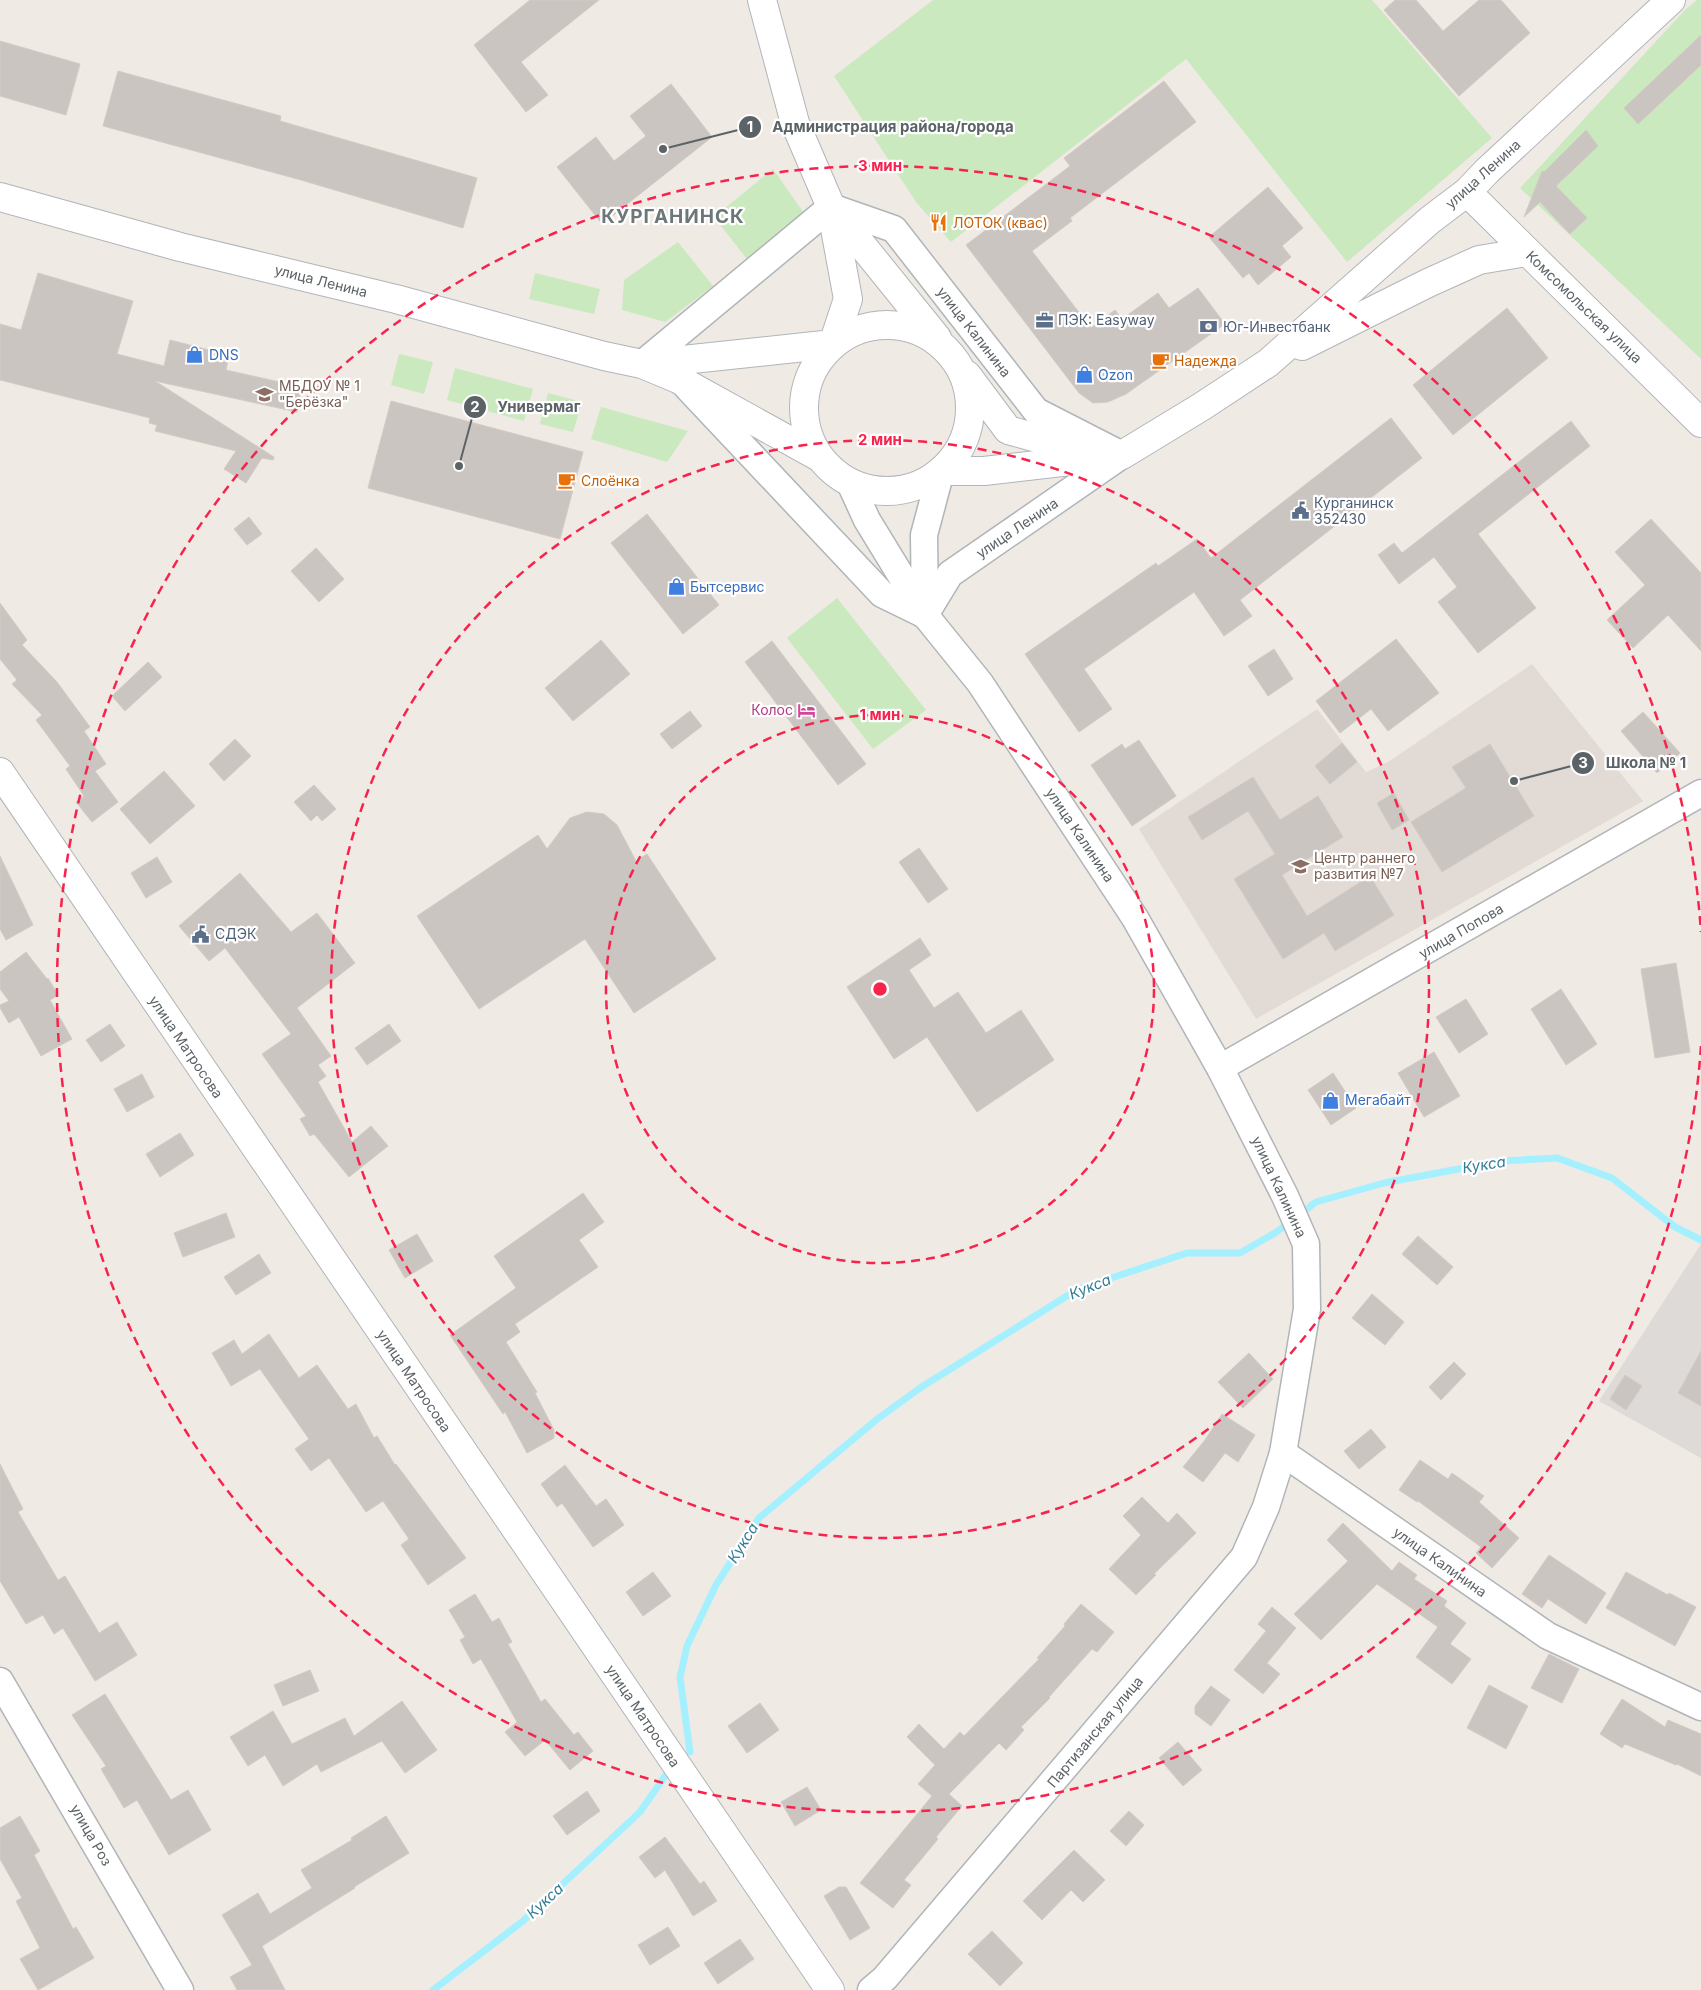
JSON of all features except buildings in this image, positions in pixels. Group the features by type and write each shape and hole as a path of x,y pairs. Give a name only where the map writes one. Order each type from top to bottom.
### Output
{"street":[{"path":"762,0 794,123 831,207 848,299 833,344"},
{"name":"улица Ленина","path":"925,614 950,574 1122,455 1202,408 1268,363 1430,220 1467,192 1487,171 1671,0"},
{"name":"Комсомольская улица","path":"1467,192 1701,423"},
{"name":"улица Ленина","path":"0,197 180,247 396,299 604,356 642,364 678,378 819,457"},
{"path":"831,207 954,358 1008,430 1052,442 1122,455"},
{"path":"642,364 831,207"},
{"name":"улица Калинина","path":"831,207 894,229 1036,411 1122,455"},
{"name":"улица Ленина","path":"1268,363 1428,282 1480,260 1527,252"},
{"path":"874,325 897,325 919,330 926,334 939,342 954,358 964,377 970,397 970,418 965,438 955,456 941,471 921,484 897,491 873,491 850,483 833,472 819,457 809,439 802,419 805,391 815,365 833,344 852,332 874,325"},
{"name":"улица Ленина","path":"642,364 833,344"},
{"name":"улица Калинина","path":"678,378 882,594 925,614"},
{"name":"улица Ленина","path":"941,471 984,472 1122,455"},
{"path":"925,614 924,535 941,471"},
{"name":"улица Калинина","path":"850,483 867,520 925,614 980,683 1136,918 1220,1068 1285,1196 1306,1244 1307,1309 1283,1453 1548,1636 1701,1707"},
{"name":"улица Матросова","path":"0,772 830,1990"},
{"name":"улица Попова","path":"1220,1068 1701,793"},
{"name":"Партизанская улица","path":"871,1990 892,1971 1244,1556 1266,1507 1283,1453"},
{"name":"улица Роз","path":"0,1681 180,1990"}],"shaded area":[{"name":"Центр раннего развития №7","path":"1532,664 1643,801 1256,1019 1139,829 1317,709 1366,772 1388,762"},
{"path":"1701,1244 1701,1458 1599,1401"}],"green space":[{"path":"933,0 1372,0 1492,138 1347,262 1186,59 951,242 916,202 834,76"},
{"path":"1697,0 1701,0 1701,359 1520,188 1685,10"},
{"path":"773,169 806,216 747,259 714,217"},
{"path":"678,242 713,286 665,322 622,310 624,280"},
{"path":"535,273 600,289 594,314 529,299"},
{"path":"399,354 433,362 424,394 391,385"},
{"path":"455,368 533,389 524,421 447,400"},
{"path":"548,393 582,402 573,432 540,424"},
{"path":"601,407 688,431 667,462 591,439"},
{"path":"837,598 926,710 873,749 787,638"}],"waterway":[{"name":"Кукса","path":"1299,1215 1316,1202 1384,1183 1501,1161 1557,1158 1612,1178 1675,1227 1701,1240"},
{"name":"Кукса","path":"690,1752 680,1677 687,1646 716,1585 759,1518 876,1420 920,1388 1078,1289 1187,1253 1240,1253 1290,1222"},
{"name":"Кукса","path":"433,1990 523,1921 640,1812 665,1776"}],"place":[{"name":"Администрация района/города","path":"663,149"},
{"name":"ЛОТОК (квас)","path":"939,223"},
{"name":"ПЭК: Easyway","path":"1044,320"},
{"name":"Юг-Инвестбанк","path":"1209,327"},
{"name":"DNS","path":"195,355"},
{"name":"Надежда","path":"1160,361"},
{"name":"Ozon","path":"1084,375"},
{"name":"МБДОУ № 1 \"Берёзка\"","path":"265,394"},
{"name":"Универмаг","path":"459,466"},
{"name":"Слоёнка","path":"567,481"},
{"name":"Курганинск 352430","path":"1300,511"},
{"name":"Бытсервис","path":"676,587"},
{"name":"Колос","path":"807,710"},
{"name":"Школа № 1","path":"1514,781"},
{"name":"Центр раннего развития №7","path":"1300,866"},
{"name":"СДЭК","path":"201,934"},
{"name":"Мегабайт","path":"1331,1100"}],"district":[{"name":"КУРГАНИНСК","path":"673,216"}]}
